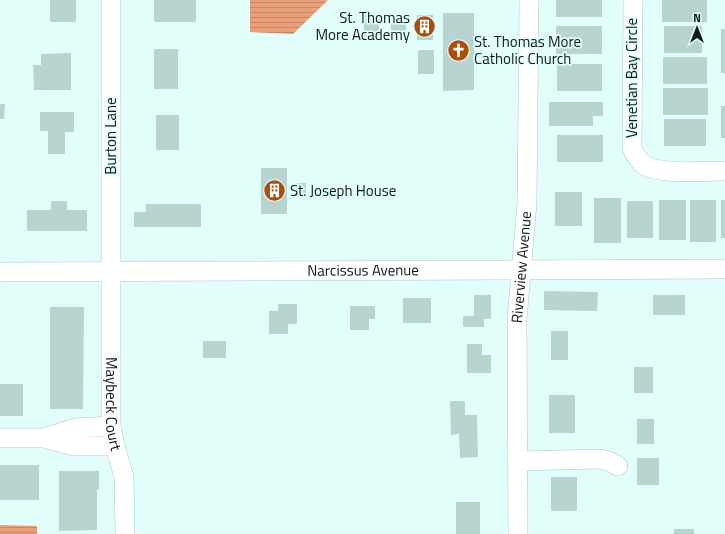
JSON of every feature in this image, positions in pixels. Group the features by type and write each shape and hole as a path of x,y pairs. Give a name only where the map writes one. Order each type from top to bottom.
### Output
{"street":[{"name":"Burton Lane","path":"111,0 112,272"},
{"name":"Riverview Avenue","path":"518,534 517,320 527,203 529,0"},
{"name":"Venetian Bay Circle","path":"633,0 632,148 638,159 644,165 654,170 725,170"},
{"name":"Narcissus Avenue","path":"0,272 725,269"},
{"name":"Maybeck Court","path":"112,272 111,426 124,477 125,534"},
{"path":"44,438 75,428 111,426"},
{"path":"0,438 44,438 74,446 115,446"},
{"path":"518,461 600,459 609,461 618,466"}],"shaded area":[{"path":"250,0 328,0 293,34 250,32"},
{"path":"0,525 37,526 37,534 0,534"}],"building":[{"path":"50,0 76,0 76,22 50,22"},
{"path":"154,0 196,0 196,22 154,22"},
{"path":"556,0 602,0 602,17 556,17"},
{"path":"662,0 707,0 707,22 662,22"},
{"name":"St. Thomas More Catholic Church","path":"443,13 474,13 474,90 443,91"},
{"name":"St. Thomas More Academy","path":"364,15 379,15 379,39 364,39"},
{"name":"St. Thomas More Academy","path":"391,15 406,15 406,40 391,40"},
{"name":"St. Thomas More Academy","path":"417,15 433,15 433,40 417,40"},
{"path":"556,26 602,26 602,54 556,54"},
{"path":"664,26 702,26 702,53 664,53"},
{"path":"721,29 725,29 725,73 721,73"},
{"path":"154,49 178,49 178,89 154,89"},
{"name":"St. Thomas More Academy","path":"418,50 434,50 434,74 418,74"},
{"path":"71,53 71,90 34,90 33,65 41,65 41,54"},
{"path":"663,57 707,57 707,84 663,84"},
{"path":"557,64 602,64 602,91 557,91"},
{"path":"663,88 708,88 708,115 663,115"},
{"path":"549,102 603,102 603,116 593,116 593,126 549,126"},
{"path":"0,104 5,104 4,119 0,119"},
{"path":"721,106 725,106 725,138 721,138"},
{"path":"40,112 74,112 74,132 65,132 65,154 48,154 48,131 40,131"},
{"path":"156,115 179,115 179,150 156,150"},
{"path":"664,119 706,119 706,146 664,146"},
{"path":"557,135 603,135 603,162 557,162"},
{"name":"St. Joseph House","path":"261,168 287,168 287,214 261,214"},
{"path":"296,183 306,183 306,197 296,197"},
{"path":"555,192 582,192 582,226 555,226"},
{"path":"594,198 621,198 621,243 594,243"},
{"path":"659,200 686,200 686,240 659,240"},
{"path":"690,200 716,200 716,242 690,242"},
{"path":"721,200 725,200 725,238 721,238"},
{"path":"51,201 67,201 67,210 87,210 87,231 27,231 27,210 51,210"},
{"path":"627,201 653,201 653,238 627,238"},
{"path":"146,204 201,204 201,227 134,227 134,212 146,212"},
{"path":"544,291 598,292 597,311 544,310"},
{"path":"474,295 491,295 491,319 484,319 484,327 463,327 463,316 474,316"},
{"path":"653,295 685,295 685,315 653,315"},
{"path":"403,298 431,298 431,323 403,323"},
{"path":"278,304 297,304 297,324 288,324 288,334 269,334 269,311 278,311"},
{"path":"350,306 375,306 375,319 369,319 369,330 350,330"},
{"path":"50,307 84,307 83,409 50,409"},
{"path":"551,331 568,331 568,360 551,360"},
{"path":"203,341 226,341 226,358 203,358"},
{"path":"467,344 482,344 482,355 491,355 491,373 467,373"},
{"path":"634,367 653,367 653,393 634,393"},
{"path":"0,384 23,384 23,416 0,416"},
{"path":"549,395 575,395 575,433 549,433"},
{"path":"450,401 465,401 465,415 477,415 478,457 460,458 459,434 451,435"},
{"path":"637,419 654,419 654,444 637,444"},
{"path":"637,458 659,458 659,485 637,485"},
{"path":"0,465 39,465 39,500 0,500"},
{"path":"59,471 99,471 99,489 97,489 97,530 59,531"},
{"path":"551,477 577,477 577,511 551,511"},
{"path":"456,502 480,502 480,534 456,534"},
{"path":"674,529 694,529 694,534 674,534"}],"place":[{"name":"St. Thomas More Academy","path":"425,27"},
{"name":"St. Thomas More Catholic Church","path":"458,51"},
{"name":"St. Joseph House","path":"274,191"}]}
